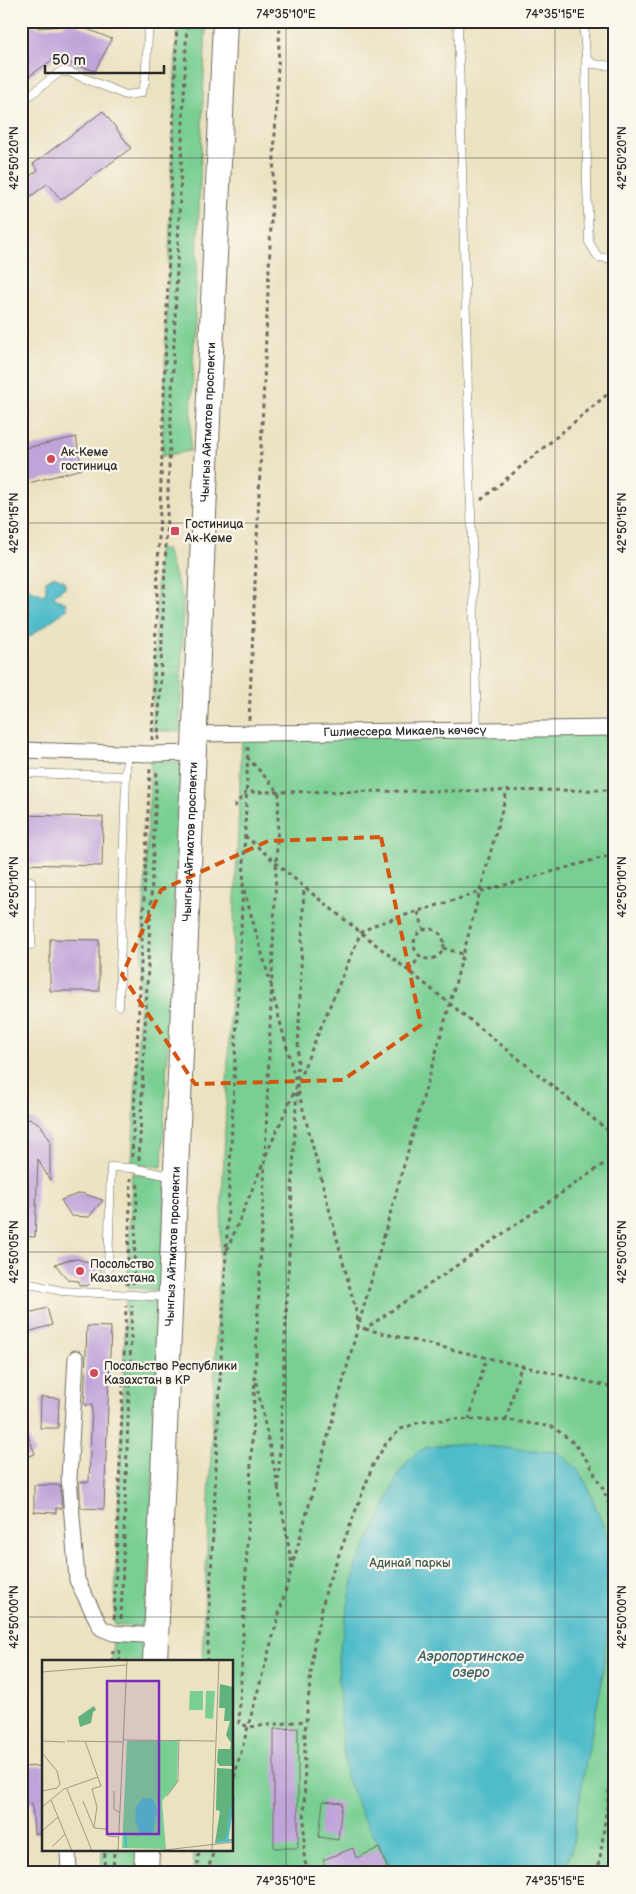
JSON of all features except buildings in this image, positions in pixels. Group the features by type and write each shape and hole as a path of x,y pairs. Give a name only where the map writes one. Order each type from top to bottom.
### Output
{"main road":[{"name":"Чынгыз Айтматов проспекти","path":"155,1660 225,21"},
{"path":"146,1873 147,1852"}],"street":[{"name":"Гшлиессера Микаель көчөсү","path":"21,750 154,754 194,743 476,730 615,728"},
{"path":"76,1358 70,1478 77,1580 101,1628 117,1634 156,1636"},
{"path":"68,1852 68,1873"}],"lane":[{"path":"21,102 60,72 68,72 126,95 141,92 145,82 149,21"},
{"path":"458,21 476,730"},
{"path":"583,21 586,56 589,242 598,257 615,260"},
{"path":"586,56 592,64 615,66"},
{"path":"119,1006 127,754"},
{"path":"21,773 126,776"},
{"path":"21,880 31,881 31,945"},
{"path":"108,1269 111,1167 135,1169 176,1178"},
{"path":"21,1282 62,1291 171,1298"}],"path":[{"path":"112,1660 117,1634 135,1169 157,803 154,754 177,21"},
{"path":"119,1660 117,1634 149,803 154,754 188,21"},
{"path":"249,722 280,21"},
{"path":"471,509 615,388"},
{"path":"207,1660 248,742"},
{"path":"247,757 278,792 265,1159 239,1723 249,1727 305,1721"},
{"path":"234,806 246,792 615,790"},
{"path":"234,1778 358,1327 450,1003 507,791"},
{"path":"149,803 157,803"},
{"path":"244,836 276,861 304,887 615,1136"},
{"path":"226,1253 361,932 377,924 480,892 615,854"},
{"path":"243,887 297,1084 357,1315 358,1327"},
{"path":"278,1488 297,1084 304,887"},
{"path":"418,912 424,930"},
{"path":"430,929 440,934 443,940 443,948 440,954 434,958 427,958 421,956 414,943 418,934 430,929"},
{"path":"443,948 463,954"},
{"path":"409,970 421,956"},
{"path":"365,1329 615,1156"},
{"path":"358,1327 615,1388"},
{"path":"469,1420 486,1358"},
{"path":"506,1420 521,1366"},
{"path":"255,1376 293,1568"},
{"path":"307,1873 304,1854 305,1721 314,1643 327,1586 373,1465 387,1442 401,1429 420,1422 506,1420 553,1427 574,1443 588,1462 603,1489 615,1518"},
{"path":"598,1873 615,1746"},
{"path":"104,1873 105,1852"},
{"path":"113,1873 114,1852"},
{"path":"198,1852 198,1873"},
{"path":"207,1873 213,1852"},
{"path":"306,1867 313,1873"}],"highlighted area":[{"path":"381,837 421,1025 343,1080 195,1084 122,975 161,890 268,841"}],"green space":[{"path":"177,21 206,21 190,451 162,456"},
{"path":"158,549 166,549 183,600 180,731 152,731"},
{"name":"Адинай паркы","path":"615,731 615,1873 193,1873 194,1852 234,1852 234,1660 202,1660 242,738"},
{"path":"151,760 181,762 162,1167 132,1164"},
{"path":"132,1173 166,1181 160,1291 127,1287"},
{"path":"126,1299 160,1301 147,1627 114,1625"},
{"path":"113,1639 149,1642 148,1660 112,1660"},
{"path":"102,1852 139,1852 137,1873 101,1873"}],"water":[{"path":"54,576 65,581 65,587 54,595 54,598 66,603 66,610 21,643 21,589 25,587 43,595 46,592 46,581"},
{"name":"Аэропортинское озеро","path":"458,1444 556,1452 577,1469 587,1485 605,1530 610,1552 612,1589 602,1681 583,1778 573,1843 564,1873 394,1873 362,1815 346,1776 340,1718 338,1657 356,1565 378,1522 399,1473 408,1461 417,1452 426,1448"}],"place":[{"name":"Ак-Кеме гостиница","path":"51,459"},
{"name":"Гостиница Ак-Кеме","path":"175,531"},
{"name":"Посольство Казахстана","path":"80,1271"},
{"name":"Посольство Республики Казахстан в КР","path":"94,1373"}]}
